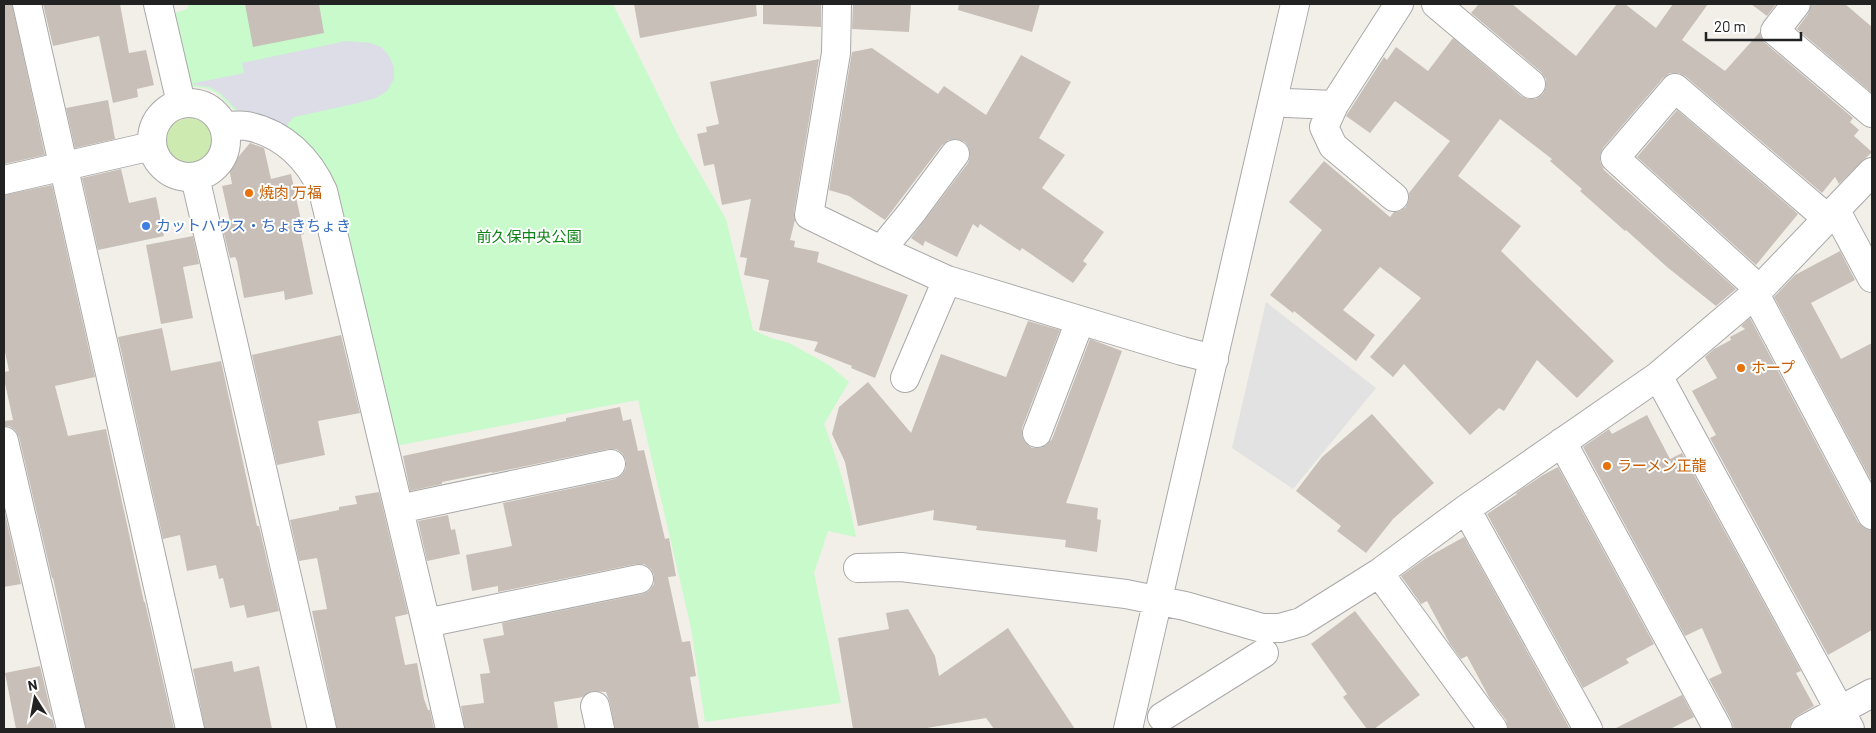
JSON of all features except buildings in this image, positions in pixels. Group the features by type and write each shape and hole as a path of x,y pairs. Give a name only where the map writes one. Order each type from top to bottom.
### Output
{"street":[{"path":"27,4 190,729"},
{"path":"158,4 181,103"},
{"path":"837,4 836,54 809,215 947,280 1214,359"},
{"path":"1140,725 1158,600 1295,4"},
{"path":"1394,197 1333,146 1324,127 1334,105 1399,4"},
{"path":"1436,4 1531,84"},
{"path":"1796,4 1775,31 1872,113"},
{"path":"1872,278 1832,215 1675,88 1615,158 1757,291 1872,516"},
{"path":"1273,100 1287,103 1334,105"},
{"path":"196,102 209,108 218,115 224,126 226,145 223,155 217,164 207,172 195,176 181,177 170,173 155,156 152,146 152,130 159,117 170,108 181,103 196,102"},
{"path":"224,126 245,125 265,131 288,144 316,174 323,191 450,729"},
{"path":"4,180 64,168 152,146"},
{"path":"881,250 955,154"},
{"path":"858,568 901,567 1126,594 1184,606 1262,628 1280,628 1301,622 1379,573 1466,509 1658,376 1757,291 1872,172"},
{"path":"195,176 322,729"},
{"path":"906,378 947,280"},
{"path":"1038,433 1080,320"},
{"path":"1658,376 1845,719"},
{"path":"4,441 71,729"},
{"path":"1562,442 1718,729"},
{"path":"399,509 611,464"},
{"path":"1466,509 1588,729"},
{"path":"1379,573 1493,729"},
{"path":"426,623 639,578"},
{"path":"1140,725 1264,653"},
{"path":"1805,729 1845,719 1872,693"}],"green space":[{"name":"前久保中央公園","path":"189,4 613,4 679,137 726,219 753,330 789,343 829,365 849,382 824,424 843,480 856,537 828,531 814,573 841,703 705,722 691,628 638,400 395,446 327,172 237,113 217,93 205,88 188,86 172,14 187,9"},
{"path":"189,118 202,122 208,128 212,141 208,154 202,160 189,164 176,160 170,154 166,141 170,128 176,122"}],"shaded area":[{"path":"346,41 370,43 381,47 388,54 394,67 394,79 387,91 376,98 294,117 285,127 273,119 238,111 219,92 209,87 190,84 244,73 242,63"},
{"path":"1266,302 1376,388 1293,489 1232,448"}],"place":[{"name":"焼肉 万福","path":"249,193"},
{"name":"カットハウス・ちょきちょき","path":"146,226"},
{"name":"ホープ","path":"1741,368"},
{"name":"ラーメン正龍","path":"1607,466"}]}
